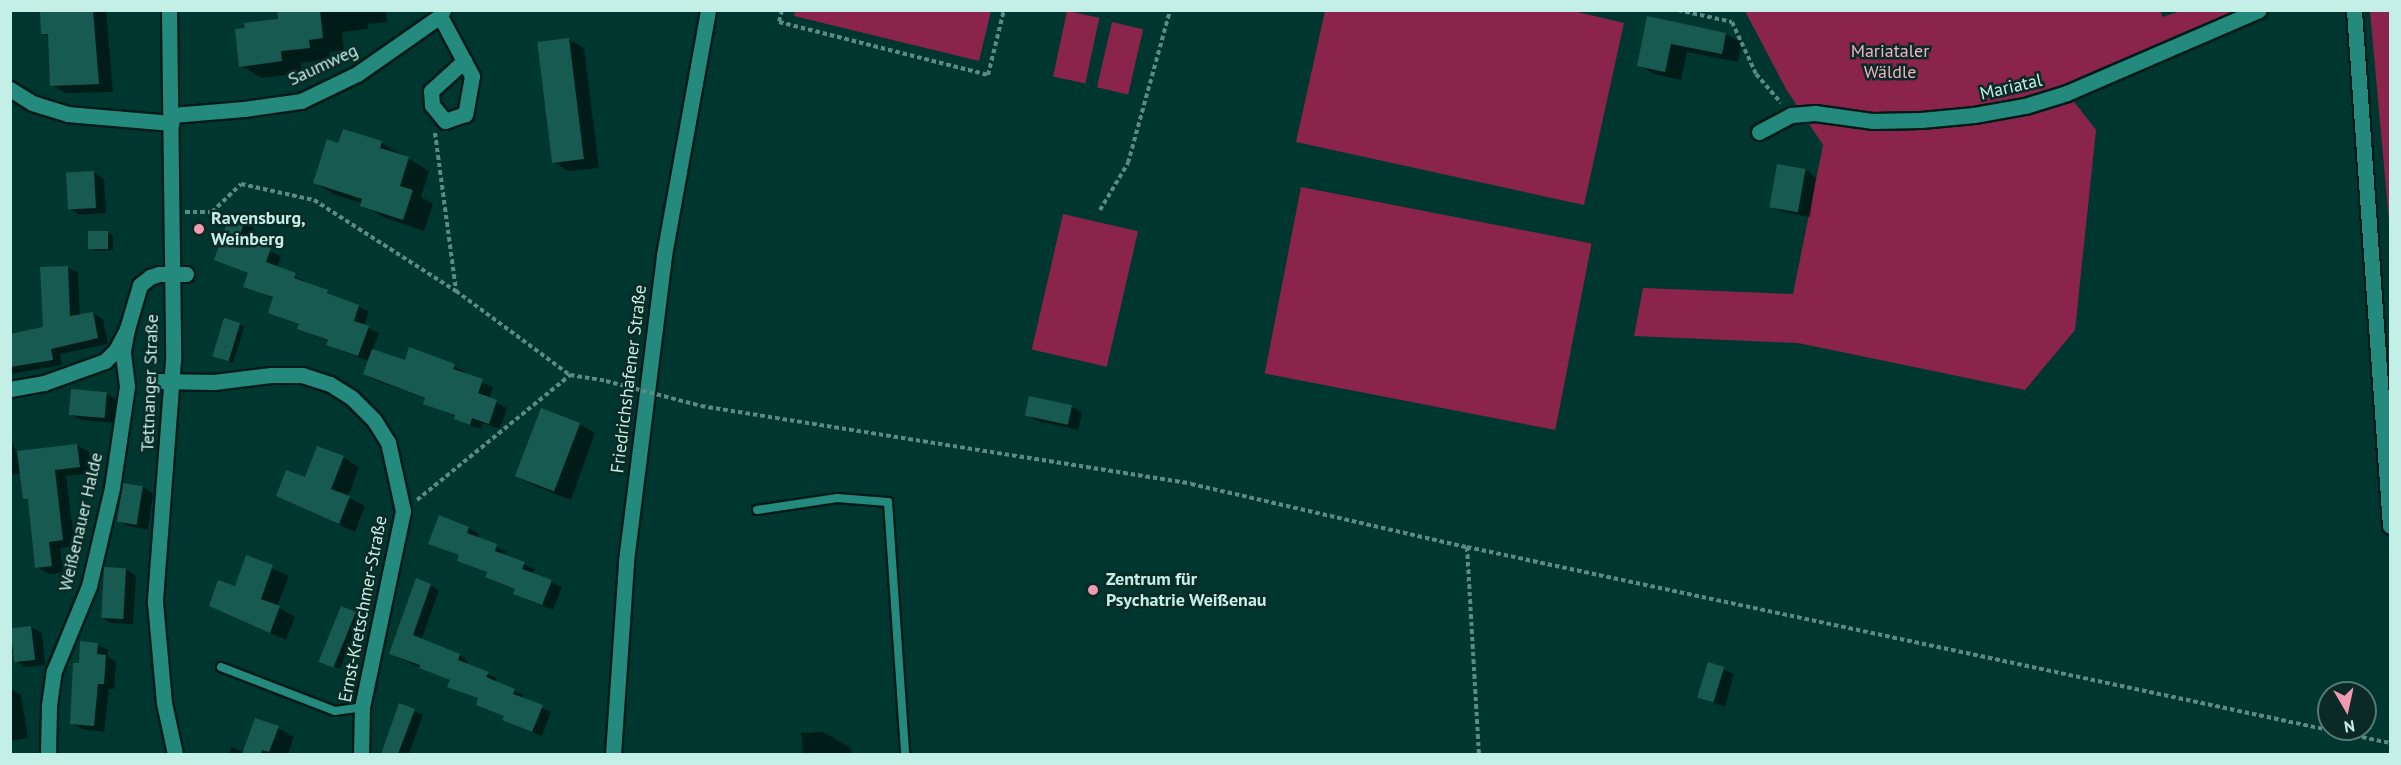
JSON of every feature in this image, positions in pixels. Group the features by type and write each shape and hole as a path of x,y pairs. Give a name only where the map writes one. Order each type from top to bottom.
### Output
{"street":[{"name":"Tettnanger Straße","path":"170,10 172,119 180,274 165,382 155,602 164,703 175,754"},
{"name":"Friedrichshafener Straße","path":"614,754 626,561 659,290 708,10"},
{"name":"Mariatal","path":"1759,132 1791,115 1815,113 1874,122 1974,115 2025,106 2067,93 2259,10"},
{"path":"2354,10 2391,526"},
{"name":"Saumweg","path":"10,89 32,103 67,114 172,119 301,100 357,74 442,13 472,76 465,114 445,121 432,105"},
{"path":"432,105 431,91 464,61"},
{"path":"10,389 44,383 105,361 116,350 126,329 140,285 150,277 180,274"},
{"name":"Weißenauer Halde","path":"48,754 49,705 54,671 89,586 112,488 127,386 123,351 126,329"},
{"name":"Ernst-Kretschmer-Straße","path":"165,382 214,382 271,375 302,375 330,384 352,398 374,420 388,442 403,511 362,707 361,754"}],"lane":[{"path":"757,510 837,498 888,502 905,754"},
{"path":"221,667 336,711 362,707"}],"path":[{"path":"782,10 779,22 988,75 1004,10"},
{"path":"1100,210 1128,163 1170,10"},
{"path":"1678,10 1732,22 1756,74 1791,115"},
{"path":"432,105 456,291"},
{"path":"186,212 212,212 241,184 314,200 456,291 570,375 606,381 701,406 1191,484 1467,547 2391,743"},
{"path":"403,511 570,375"},
{"path":"1467,547 1479,754"}],"green space":[{"path":"991,10 979,61 794,16 795,11"},
{"path":"1569,10 1624,23 1584,205 1296,142 1325,11"},
{"name":"Mariataler Wäldle","path":"2161,10 2162,17 2181,11 2259,11 2068,94 2096,130 2075,330 2025,390 1798,343 1634,336 1643,288 1793,294 1823,145 1786,89 1745,11"},
{"path":"1067,11 1099,18 1085,83 1053,77"},
{"path":"2370,11 2390,11 2390,232"},
{"path":"1112,22 1143,29 1128,94 1097,87"},
{"path":"1301,187 1592,243 1555,430 1265,374"},
{"path":"1063,214 1138,231 1107,367 1032,349"}],"building":[{"path":"40,10 93,10 99,84 50,86 48,34 41,34"},
{"path":"277,10 320,10 323,38 309,40 310,48 281,51 282,61 239,67 235,29 245,28 244,23 278,19"},
{"path":"1647,16 1726,33 1722,54 1671,44 1665,72 1637,66"},
{"path":"569,38 584,159 552,163 537,42"},
{"path":"343,129 382,141 380,148 409,157 400,186 413,190 403,220 360,206 362,199 313,183 327,139 338,143"},
{"path":"1777,164 1806,169 1798,212 1769,207"},
{"path":"94,171 96,208 68,209 66,172"},
{"path":"230,215 245,221 239,237 271,248 266,262 296,273 294,278 328,290 327,293 359,305 354,321 369,326 358,356 326,345 328,340 297,329 299,324 268,313 273,297 243,287 248,273 214,260"},
{"path":"88,231 108,231 108,249 88,249"},
{"path":"68,266 70,316 93,312 98,338 51,349 53,360 10,367 10,334 43,327 40,267"},
{"path":"224,318 240,323 229,361 212,356"},
{"path":"409,347 455,364 453,369 483,379 478,393 497,400 489,424 472,418 470,425 454,419 455,415 423,404 425,398 363,374 372,349 405,360"},
{"path":"71,389 107,392 105,418 69,415"},
{"path":"1029,396 1072,405 1068,425 1025,416"},
{"path":"541,408 580,423 554,491 515,476"},
{"path":"77,444 80,467 55,470 63,540 49,542 52,566 35,568 28,499 23,499 17,451"},
{"path":"317,446 344,456 331,489 350,496 339,524 276,496 286,470 305,477"},
{"path":"123,483 143,486 137,525 117,522"},
{"path":"439,515 469,527 467,533 497,544 495,551 525,562 522,569 552,580 542,605 513,594 515,589 485,577 487,572 457,561 459,555 428,544"},
{"path":"246,555 273,565 261,599 280,606 270,633 209,606 218,580 235,586"},
{"path":"104,567 126,568 123,619 101,618"},
{"path":"416,578 431,584 413,635 460,654 458,660 489,672 486,677 515,689 513,694 543,705 532,732 502,720 504,716 476,705 478,698 447,687 450,680 419,668 420,665 389,654"},
{"path":"341,606 356,612 333,668 319,662"},
{"path":"31,626 35,660 14,662 10,629"},
{"path":"80,641 98,643 97,654 106,655 104,684 98,684 94,726 70,724 73,663 79,663"},
{"path":"1708,662 1724,667 1713,702 1697,697"},
{"path":"399,703 415,709 398,754 381,754"},
{"path":"255,718 279,726 269,752 262,750 261,754 242,754"}],"place":[{"name":"Ravensburg, Weinberg","path":"199,229"},
{"name":"Zentrum für Psychatrie Weißenau","path":"1093,590"}]}
